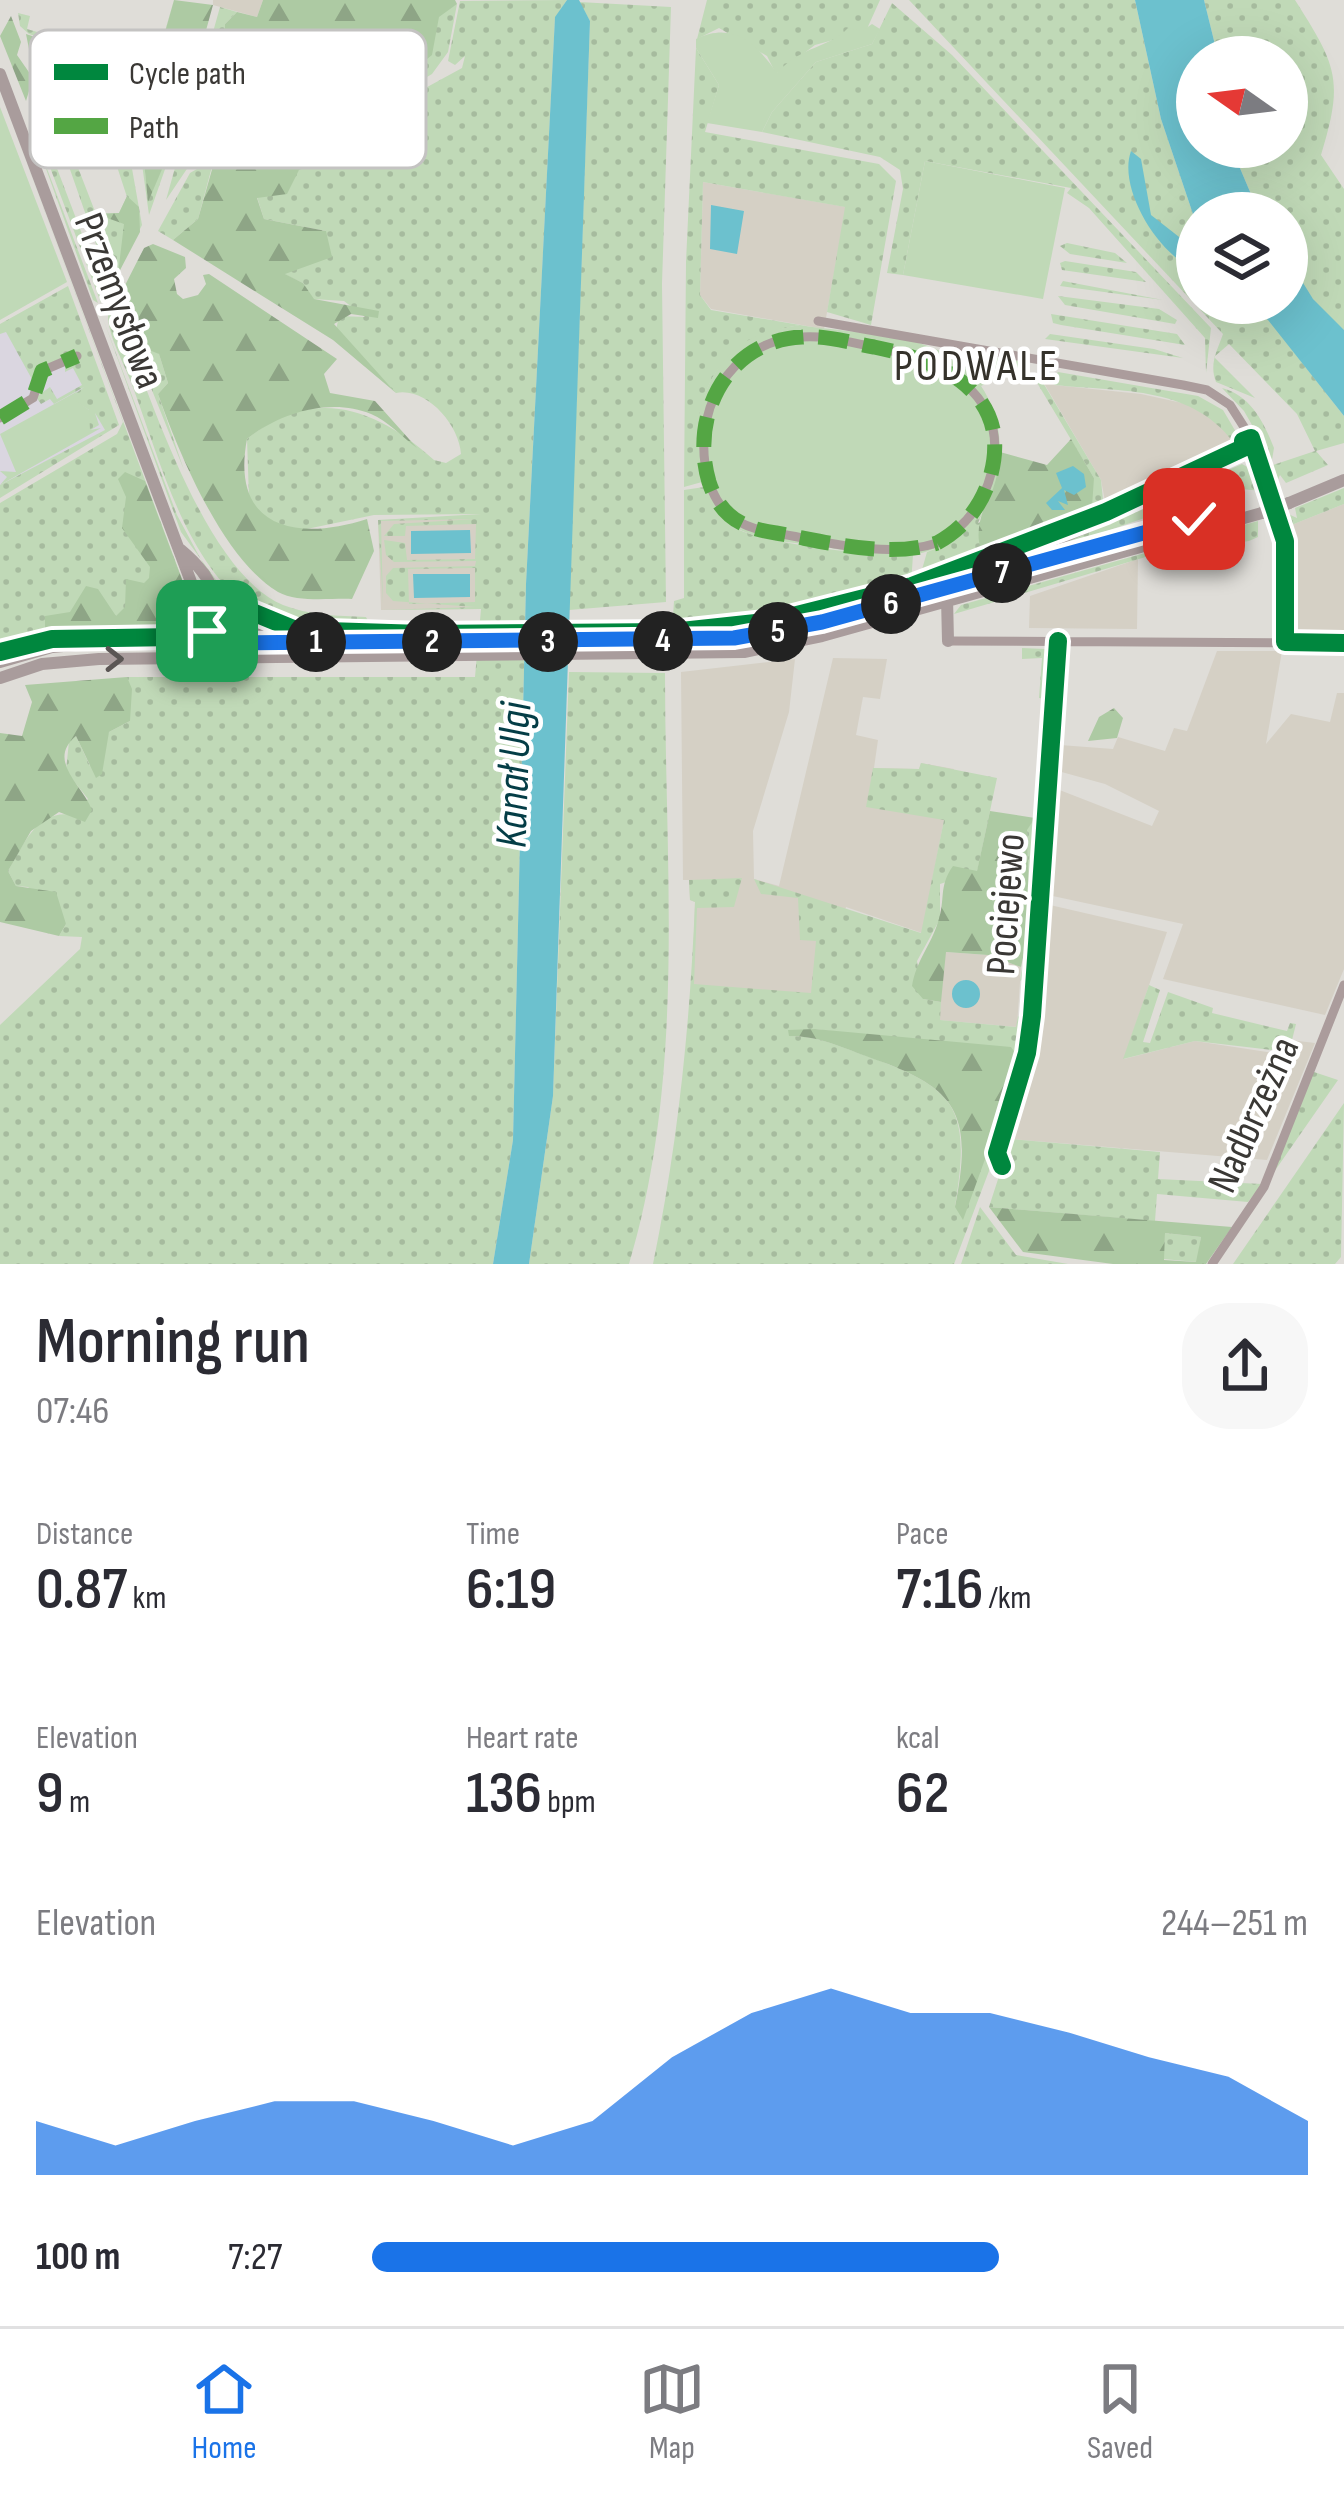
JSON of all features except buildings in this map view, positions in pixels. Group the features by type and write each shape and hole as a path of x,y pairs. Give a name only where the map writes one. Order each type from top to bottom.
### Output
{"main road":[{"name":"Przemysłowa","path":"0,74 30,153"},
{"name":"Przemysłowa","path":"36,168 214,643"},
{"path":"0,677 68,661 637,657 760,650 1226,524 1344,480"},
{"path":"1001,573 1021,556 1115,514"},
{"path":"0,662 76,644 637,641 768,634 1194,519 1226,524"},
{"name":"Przemysłowa","path":"181,550 266,642"},
{"path":"211,586 222,616 215,659"},
{"path":"948,640 944,602 955,587"},
{"path":"180,643 195,632 199,609"}],"street":[{"path":"818,320 1207,390 1229,405 1256,450 1285,541 1285,642"},
{"path":"804,336 928,358 954,371 986,410 993,433 993,466 980,503 937,543 891,551 755,530 733,521 708,479 703,436 711,401 730,369 767,344 804,336"},
{"path":"0,418 34,397 41,371 77,356"},
{"path":"1115,514 1256,450"},
{"path":"948,640 1344,643"},
{"name":"Pociejewo","path":"1002,1166 998,1153 1027,1053 1032,1016 1058,640"},
{"name":"Nadbrzeżna","path":"1212,1264 1264,1187 1344,985"}],"shaded area":[{"path":"213,0 263,0 257,17 213,5"},
{"path":"703,182 846,207 824,329 711,309 700,295"},
{"path":"56,302 105,430 0,490 0,331"},
{"path":"1054,375 1054,385 1141,394 1196,406 1220,421 1237,447 1117,504 1105,501 1101,480 1042,380"},
{"path":"1344,504 1344,633 1291,633 1289,526"},
{"path":"483,518 481,609 381,610 378,520"},
{"path":"1138,559 1137,629 1029,628 1030,596"},
{"path":"1217,651 1282,651 1266,744 1291,714 1330,722 1337,693 1344,693 1344,969 1325,1015 1163,979 1183,924 1048,895 1057,789 1152,826 1159,811 1105,784 1058,771 1060,745 1113,749 1118,737 1165,751 1174,728 1187,731"},
{"path":"833,658 887,659 880,699 863,697 856,735 878,740 874,768 919,769 921,763 954,769 922,933 846,907 818,1000 692,990 695,902 690,900 689,880 683,880 681,672 795,659 789,712 753,831 754,879 779,886"},
{"path":"1050,905 1167,932 1124,1059 1195,1041 1286,1055 1290,1040 1315,1043 1267,1160 1011,1139 1037,1053"},
{"path":"945,952 988,955 1021,967 1017,1027 939,1020"}],"green space":[{"path":"174,0 213,5 206,30 166,30"},
{"path":"263,0 455,0 457,4 439,17 432,55 426,60 426,30 224,30 237,12 257,17"},
{"path":"567,0 555,18 526,584 513,1140 493,1264 0,1264 0,1025 80,949 82,937 59,936 66,924 28,887 16,886 8,871 41,823 50,817 73,815 88,799 66,771 69,741 76,736 90,766 109,732 130,721 127,677 475,677 481,609 381,610 475,607 427,603 475,602 475,568 408,569 409,602 393,601 386,593 386,576 393,568 475,566 476,561 394,562 386,555 384,540 405,543 407,560 475,559 476,524 406,526 405,536 384,536 394,524 476,519 381,521 383,604 378,520 481,514 374,515 297,531 263,519 249,498 247,439 296,412 320,408 367,416 434,460 446,463 461,454 454,431 439,410 419,396 396,393 336,330 339,316 365,317 344,301 313,299 303,283 284,274 326,231 264,219 257,197 306,168 426,168 426,88 462,68 465,56 455,65 448,61 460,1"},
{"path":"707,0 880,0 866,31 815,45 776,74 767,56 719,28 697,39"},
{"path":"909,0 1135,0 1161,119 1186,192 1176,192 1176,284"},
{"path":"1204,0 1295,0 1328,58 1333,108 1321,155 1344,189 1344,330 1308,292 1308,192 1250,192 1240,168 1308,168 1308,36 1213,36"},
{"path":"579,2 671,7 662,284 666,602 569,610 590,21"},
{"path":"892,3 952,55 1176,291 1176,306 1089,208 1067,193 1071,188 925,161 903,275 887,273 903,189 900,170 880,157 762,132 772,112 816,62 872,44"},
{"path":"457,4 448,52 426,78 426,30 412,30"},
{"path":"220,7 237,12 224,30 214,30"},
{"path":"18,13 30,16 30,34 20,26"},
{"path":"11,16 21,42 17,55 30,74 26,101 0,36"},
{"path":"872,24 880,29 872,44 816,62 772,112 762,132 707,123 719,85 696,48 696,39 721,32 742,38 777,73 848,28 862,31"},
{"path":"696,48 719,85 705,132 879,164 896,181 871,325 827,312 845,207 703,182 700,295 711,310 800,325 745,344 712,378 699,424 702,482 684,487 686,262"},
{"path":"0,107 67,282 0,320"},
{"path":"7,110 192,606 193,623 179,635 46,638 0,650 0,503 117,434 123,422"},
{"path":"925,161 1065,188 1043,299 903,275"},
{"path":"46,168 98,303 93,300"},
{"path":"50,168 57,168 85,242 110,281 101,303"},
{"path":"69,168 78,168 96,214 119,213 127,197 117,168 132,168 142,225 115,279 96,244"},
{"path":"143,168 148,200 165,168 149,215"},
{"path":"145,168 163,168 148,202"},
{"path":"175,168 188,168 166,200"},
{"path":"212,168 198,219 173,240 158,231 190,173"},
{"path":"212,168 306,168 299,170 287,194 257,198 264,219 326,231 332,257 285,274 303,283 314,299 379,311 378,318 351,314 334,324 396,393 333,340 173,240 198,219"},
{"path":"127,196 139,207 140,232 118,274 124,224 96,214 119,213"},
{"path":"1067,243 1115,253 1127,263 1070,254 1060,246"},
{"path":"153,244 185,257 186,268 174,279 183,299 198,295 206,284 203,275 209,274 337,359 324,374 330,393 375,401 417,448 377,417 339,407 290,415 247,439 244,469 249,492 274,521 316,529 367,519 374,551 352,599 304,599 278,592 239,556 205,502 158,394 168,383 159,354 149,350 116,303 144,248"},
{"path":"1060,263 1136,272 1146,282 1062,270"},
{"path":"1063,281 1163,300 1060,286"},
{"path":"68,286 119,425 0,498 0,485 105,430 95,413 99,425 89,431 89,410 70,398 84,387 54,404 50,399 41,404 36,397 50,387 57,399 82,385 73,368 65,372 65,364 47,365 34,383 6,332 0,334 0,324"},
{"path":"1058,296 1159,309 1176,322 1175,324 1065,305"},
{"path":"108,313 122,325 184,480 229,558 255,587 283,605 313,613 366,617 370,625 322,626 270,618 244,604 222,582 174,501 113,339"},
{"path":"121,313 159,354 168,383 158,394 184,470"},
{"path":"1051,314 1177,334 1185,345 1061,325 1053,323"},
{"path":"102,316 177,515 201,559 181,532"},
{"path":"1193,324 1211,328 1206,373 1205,338"},
{"path":"1214,324 1272,324 1344,416 1344,443 1316,451 1328,465 1286,483 1280,475 1274,488 1270,466 1315,451 1297,414 1229,344 1215,356 1223,334"},
{"path":"800,325 917,343 951,357 974,377 990,402 1000,459 994,487 981,513 961,534 920,553 866,554 750,534 729,523 713,506 697,462 699,412 707,389 718,368 740,345"},
{"path":"1050,334 1154,349 1183,358 1045,339"},
{"path":"968,353 1026,365 981,386 964,367"},
{"path":"1215,358 1255,398 1216,382"},
{"path":"1058,372 1198,396 1223,410 1243,444 1237,447 1220,427 1178,402 1131,391 1054,385 1051,379"},
{"path":"1033,376 1039,376 1101,480 1104,510 919,580 927,552 945,545 982,514 978,523 1094,478"},
{"path":"1222,388 1255,411 1274,448 1272,460 1244,411"},
{"path":"78,391 72,398 89,410 90,430 101,428 0,485 7,477 0,471 16,472 0,434"},
{"path":"1071,439 1094,478 1092,507 981,549 979,526 1000,452 1047,465"},
{"path":"1242,464 1253,470 1261,491 1232,488 1034,556"},
{"path":"125,472 145,481 192,606 193,623 188,631 45,634 45,616 70,612 86,586 98,589 116,616 125,607 126,579 144,583 149,578 150,567 122,528 126,497 118,479"},
{"path":"704,487 723,518 745,532 820,548 913,555 911,584 774,620 672,631 674,601 684,598 684,490"},
{"path":"1344,488 1344,504 1289,526 1284,512 1297,518 1295,508"},
{"path":"1258,521 1258,537 1249,541 1149,556 954,614 961,605"},
{"path":"1022,648 1045,649 1054,658 1048,699 1039,698 1042,658 1022,659"},
{"path":"569,672 665,673 669,896 665,1045 647,1192 629,1264 529,1264 553,1096"},
{"path":"127,677 132,689 130,721 109,732 102,774 96,778 76,736 65,755 69,773 92,810 85,822 59,812 31,831 8,871 16,886 56,892 66,924 59,936 0,922 0,733 22,736 32,702 25,685"},
{"path":"1114,708 1123,718 1117,738 1088,741 1099,717"},
{"path":"921,763 997,778 977,872 940,884 940,919 917,961 923,999 941,1002 940,1020 1016,1027 1018,1016 1027,1025 995,1155 954,1264 653,1264 686,1039 695,902 690,900 689,880 742,878 734,907 697,908 694,984 811,993 816,941 800,940 798,898 761,894 754,879 921,933 944,820 866,807 873,768 919,769","holes":["815,1029 1016,1054 955,1207 959,1127 941,1094 872,1058 821,1040 790,1036"]},
{"path":"1037,794 1043,795 1029,884 1027,829 1035,818"},
{"path":"990,811 1035,818 1027,830 1030,925 1021,967 988,955 946,952 941,1002 923,999 912,986 938,922 945,880 953,866 977,871"},
{"path":"1029,890 1037,897 1031,972 1020,981 1030,925"},
{"path":"1149,985 1160,990 1143,1042 1150,1043 1168,992 1213,1008 1212,1013 1287,1031 1290,1023 1296,1024 1289,1052 1195,1041 1123,1059"},
{"path":"788,1030 1011,1047 1016,1054 1001,1115 963,1220 955,1207 962,1149 953,1109 941,1094 901,1069 831,1043 789,1036"},
{"path":"1311,1071 1338,1080 1274,1172"},
{"path":"1344,1103 1341,1257 1335,1264 1233,1264"},
{"path":"1011,1139 1160,1152 1158,1179 1262,1184 1248,1202 1157,1194 1155,1221 989,1207"},
{"path":"980,1207 1016,1255 1068,1264 961,1264"},
{"path":"989,1207 1232,1227 1206,1264 1113,1264 1023,1252","holes":["1165,1233 1201,1237 1196,1262 1164,1260"]},
{"path":"1165,1233 1201,1237 1197,1262 1163,1259"}],"water":[{"path":"567,0 579,0 590,21 553,1096 529,1264 493,1264 513,1140 526,584 555,17"},
{"path":"1135,0 1204,0 1213,36 1176,36 1176,164 1161,119"},
{"path":"1131,151 1141,159 1151,215 1176,235 1176,257 1145,221 1128,167"},
{"path":"1177,168 1240,168 1250,192 1186,192"},
{"path":"711,205 744,211 737,254 710,249"},
{"path":"1308,291 1344,330 1344,416 1271,324 1308,324"},
{"path":"1073,466 1084,474 1086,487 1074,495 1064,490 1068,505 1058,501 1065,510 1052,510 1046,503 1062,488 1056,473"},
{"path":"470,530 471,553 411,554 411,531"},
{"path":"413,574 470,574 470,597 414,598"},
{"path":"966,980 976,984 980,994 976,1004 966,1008 956,1004 952,994 956,984"}],"marked path":[{"path":"820,337 899,353 946,371 965,385 981,401 991,421 995,446 991,474 971,514 937,543 898,549 857,547 764,531 726,512 709,482 705,432 710,407 735,367 776,341 820,337"},
{"path":"0,418 33,398 42,371 77,356"}],"cycle path":[{"path":"0,652 52,639 176,637 191,630 196,620 235,616 245,609 296,630 422,634 672,632 773,621 912,586 1106,512 1245,447 1243,441 1251,438 1285,541 1285,642 1344,643"},
{"path":"1002,1166 997,1153 1027,1053 1032,1016 1058,641"}],"district":[{"name":"PODWALE","path":"977,364"}],"route":[{"path":"207,631 214,643 734,638 822,622 1194,519"}],"water label":[{"name":"Kanał Ulgi","path":"512,775"}]}
